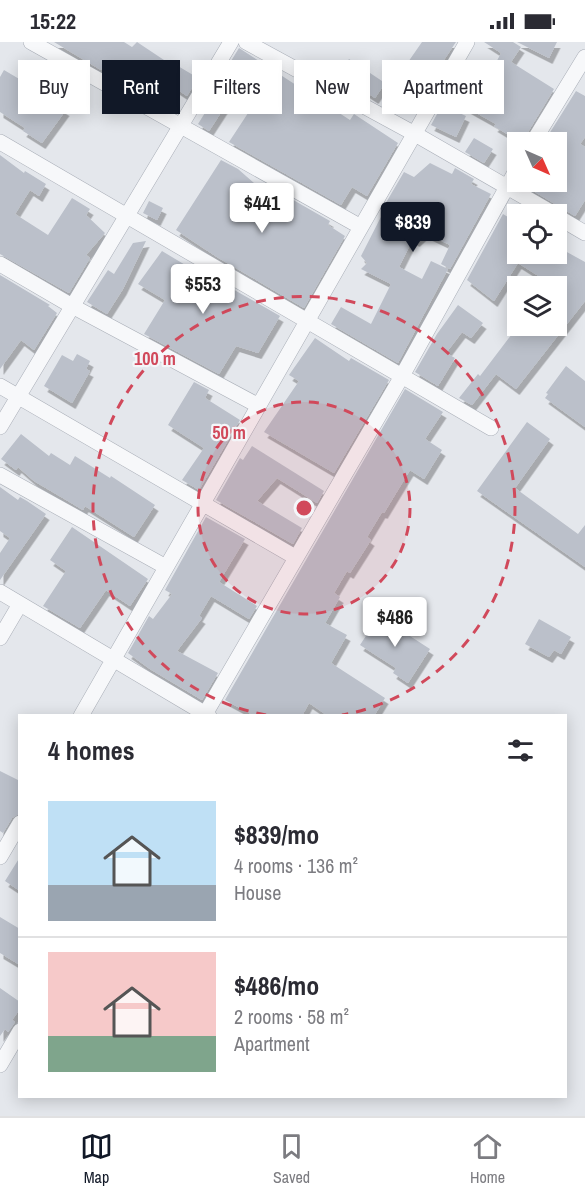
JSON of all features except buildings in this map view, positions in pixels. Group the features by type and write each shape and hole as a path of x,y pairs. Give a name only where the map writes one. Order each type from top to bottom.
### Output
{"street":[{"path":"31,42 361,227"},
{"path":"0,427 231,42"},
{"path":"246,42 415,134 536,204"},
{"path":"82,714 467,42"},
{"path":"539,132 585,57"},
{"path":"0,142 491,428"},
{"path":"208,714 402,376 506,186"},
{"path":"567,222 585,233"},
{"path":"0,264 72,306 258,406"},
{"path":"0,386 296,557"},
{"path":"0,475 166,567"},
{"path":"0,592 205,714"},
{"path":"0,638 20,604"},
{"path":"0,857 18,826"},
{"path":"0,1065 18,1034"}]}
